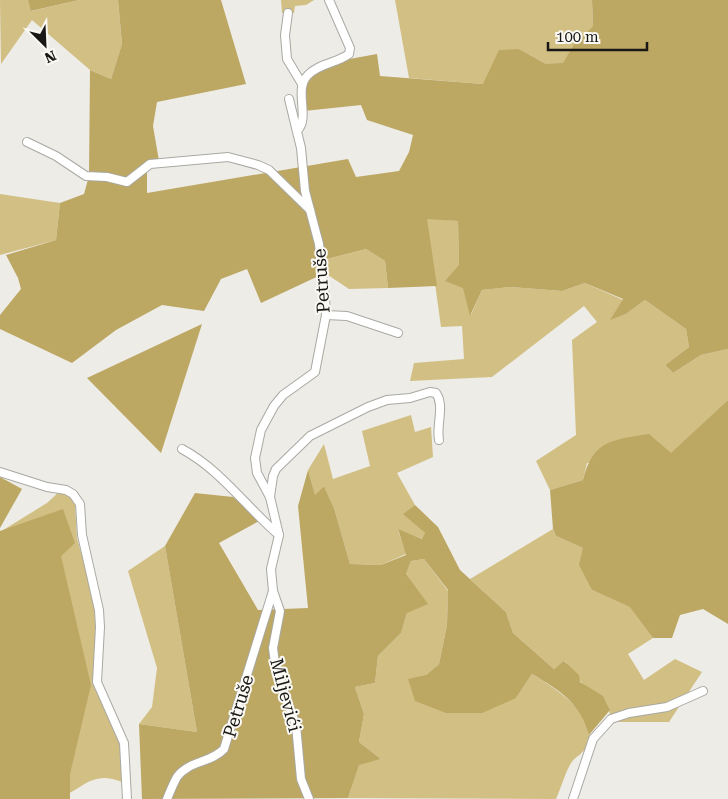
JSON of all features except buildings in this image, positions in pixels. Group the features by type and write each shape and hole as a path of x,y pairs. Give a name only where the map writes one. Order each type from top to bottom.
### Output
{"street":[{"path":"302,84 308,74 350,54 350,48 329,0"},
{"path":"288,13 285,35 287,59 302,84 302,118 300,127 297,130"},
{"name":"Petruše","path":"167,799 177,776 184,770 214,759 224,749 273,592 271,569 279,535 270,497 257,473 256,446 261,430 274,406 283,395 315,372 326,315 319,244 305,191 297,130 289,99"},
{"path":"27,142 51,153 86,176 107,177 127,182 150,164 228,157 269,170 310,210"},
{"path":"326,315 347,316 398,333"},
{"name":"Petruše","path":"270,497 276,469 310,436 368,407 387,400 410,398 430,392 436,393 440,403 437,430 439,440"},
{"path":"182,449 195,456 228,483 279,535"},
{"path":"0,472 47,487 66,490 73,494 80,504 82,535 99,610 97,682 124,743 127,799"},
{"path":"273,592 280,611"},
{"path":"266,612 273,608 280,611"},
{"name":"Miljevići","path":"280,611 273,648 276,671 296,725 301,779 309,799"},
{"path":"574,799 593,739 611,719 629,713 667,707 703,691"}],"shaded area":[{"path":"0,0 28,0 32,11 79,0 118,0 122,44 111,79 90,70 32,20 1,64"},
{"path":"28,0 79,0 31,11"},
{"path":"118,0 221,0 246,84 157,102 153,126 159,161 147,169 147,193 348,159 356,177 399,171 409,152 413,135 367,120 361,105 304,111 303,89 308,77 344,60 377,54 380,76 483,84 499,50 519,49 546,64 563,63 574,44 593,26 592,0 728,0 728,349 701,355 673,373 665,365 689,347 686,329 645,300 626,314 610,320 623,299 585,283 562,291 511,287 482,290 470,316 463,288 445,281 459,265 458,221 427,219 437,286 388,288 385,261 366,249 323,260 325,273 261,303 247,269 221,279 204,311 162,305 116,330 72,363 0,329 0,315 21,289 18,278 6,255 56,240 60,203 84,194 89,176 90,70 111,79 122,44"},
{"path":"281,0 314,0 306,5 295,6 294,13 282,13"},
{"path":"395,0 592,0 593,26 574,44 563,64 546,64 519,49 483,84 409,78"},
{"path":"0,194 60,203 56,240 0,255"},
{"path":"426,218 458,221 459,265 471,315 482,290 511,287 562,291 585,283 623,300 611,319 626,314 645,300 686,329 689,347 665,365 673,373 701,355 728,349 728,400 671,454 587,463 583,480 550,490 536,461 576,435 572,340 597,322 584,306 492,377 410,381 414,363 464,359 462,326 441,327"},
{"path":"366,249 385,261 388,288 349,289 325,273 323,260"},
{"path":"202,324 161,453 87,378"},
{"path":"728,400 728,624 703,609 680,615 672,638 653,638 630,607 592,590 579,565 583,548 556,536 553,529 550,490 583,480 592,457 599,449 614,441 649,434 671,453"},
{"path":"411,415 415,432 431,427 433,457 397,473 415,505 404,514 425,533 423,539 398,530 406,554 381,565 350,564 334,508 324,486 315,496 308,470 324,444 333,479 370,466 362,431"},
{"path":"308,470 315,495 324,486 334,508 350,564 381,565 406,555 398,529 422,539 425,533 403,514 415,505 438,527 460,570 506,612 513,633 554,669 564,661 579,675 580,682 603,696 610,710 589,735 580,714 568,698 532,674 516,698 482,713 446,713 415,701 408,679 426,675 439,664 447,625 448,590 424,559 411,561 406,574 428,604 407,613 401,633 378,656 375,683 355,687 364,714 359,742 381,759 359,765 348,798 142,799 139,724 197,732 165,546 195,493 233,497 261,520 219,543 258,610 308,608 298,506"},
{"path":"0,477 22,489 0,528"},
{"path":"60,491 73,499 75,504 77,538 95,604 97,638 94,658 94,687 118,736 122,759 122,782 102,778 94,780 55,799 0,799 0,532 47,503"},
{"path":"63,509 75,543 61,556 91,685 70,774 70,799 0,799 0,531"},
{"path":"553,529 556,536 583,548 592,590 631,607 653,638 628,654 644,680 675,659 702,672 669,722 611,722 604,699 585,686 565,661 554,669 513,633 506,612 470,579"},
{"path":"165,546 197,732 139,724 152,707 157,668 128,571"},
{"path":"424,559 448,591 447,625 439,664 426,675 516,698 532,674 562,694 581,713 587,724 589,735 587,746 571,763 556,799 348,798 359,764 381,759 359,742 364,714 355,687 375,683 378,656 401,633 407,613 406,574 411,561"}]}
